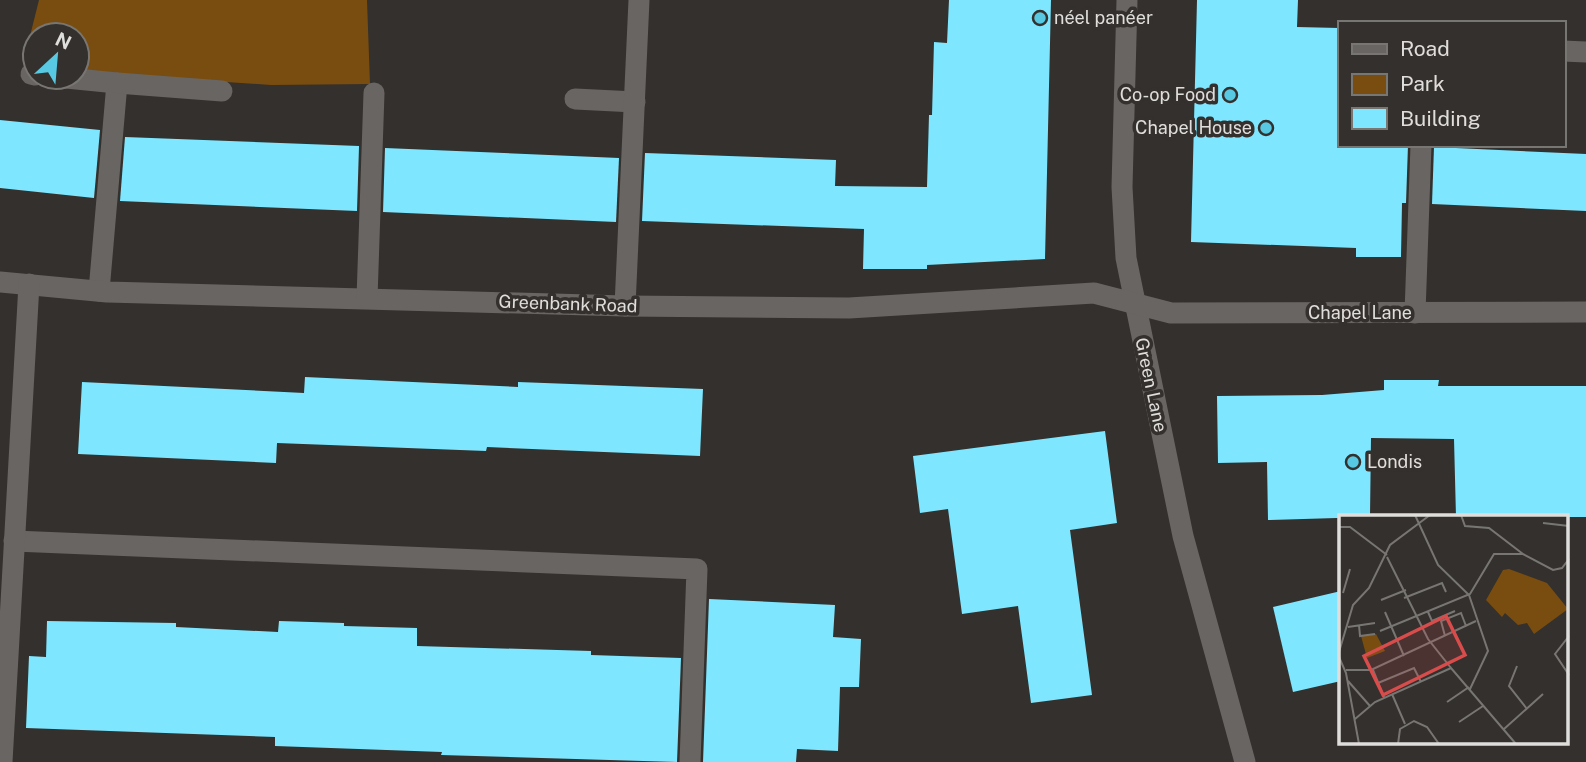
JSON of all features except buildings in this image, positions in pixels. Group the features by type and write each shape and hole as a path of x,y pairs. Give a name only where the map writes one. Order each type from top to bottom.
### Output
{"street":[{"path":"625,306 639,0"},
{"name":"Green Lane","path":"1127,0 1123,222 1126,258 1184,536 1245,762"},
{"path":"1565,51 1586,52"},
{"path":"91,80 222,91"},
{"path":"99,291 117,83"},
{"path":"367,298 374,93"},
{"path":"575,99 635,102"},
{"path":"1415,313 1421,147"},
{"name":"Greenbank Road","path":"0,282 99,291 625,306 849,308 1094,293 1134,303"},
{"path":"2,762 29,284"},
{"name":"Chapel Lane","path":"1134,303 1171,313 1586,312"},
{"path":"14,541 697,569 690,762"}],"green space":[{"path":"39,0 367,0 370,84 271,85 91,73 91,21 34,21"}],"place":[{"name":"néel panéer","path":"1040,18"},
{"name":"Co-op Food","path":"1230,95"},
{"name":"Chapel House","path":"1266,128"},
{"name":"Londis","path":"1353,462"}]}
